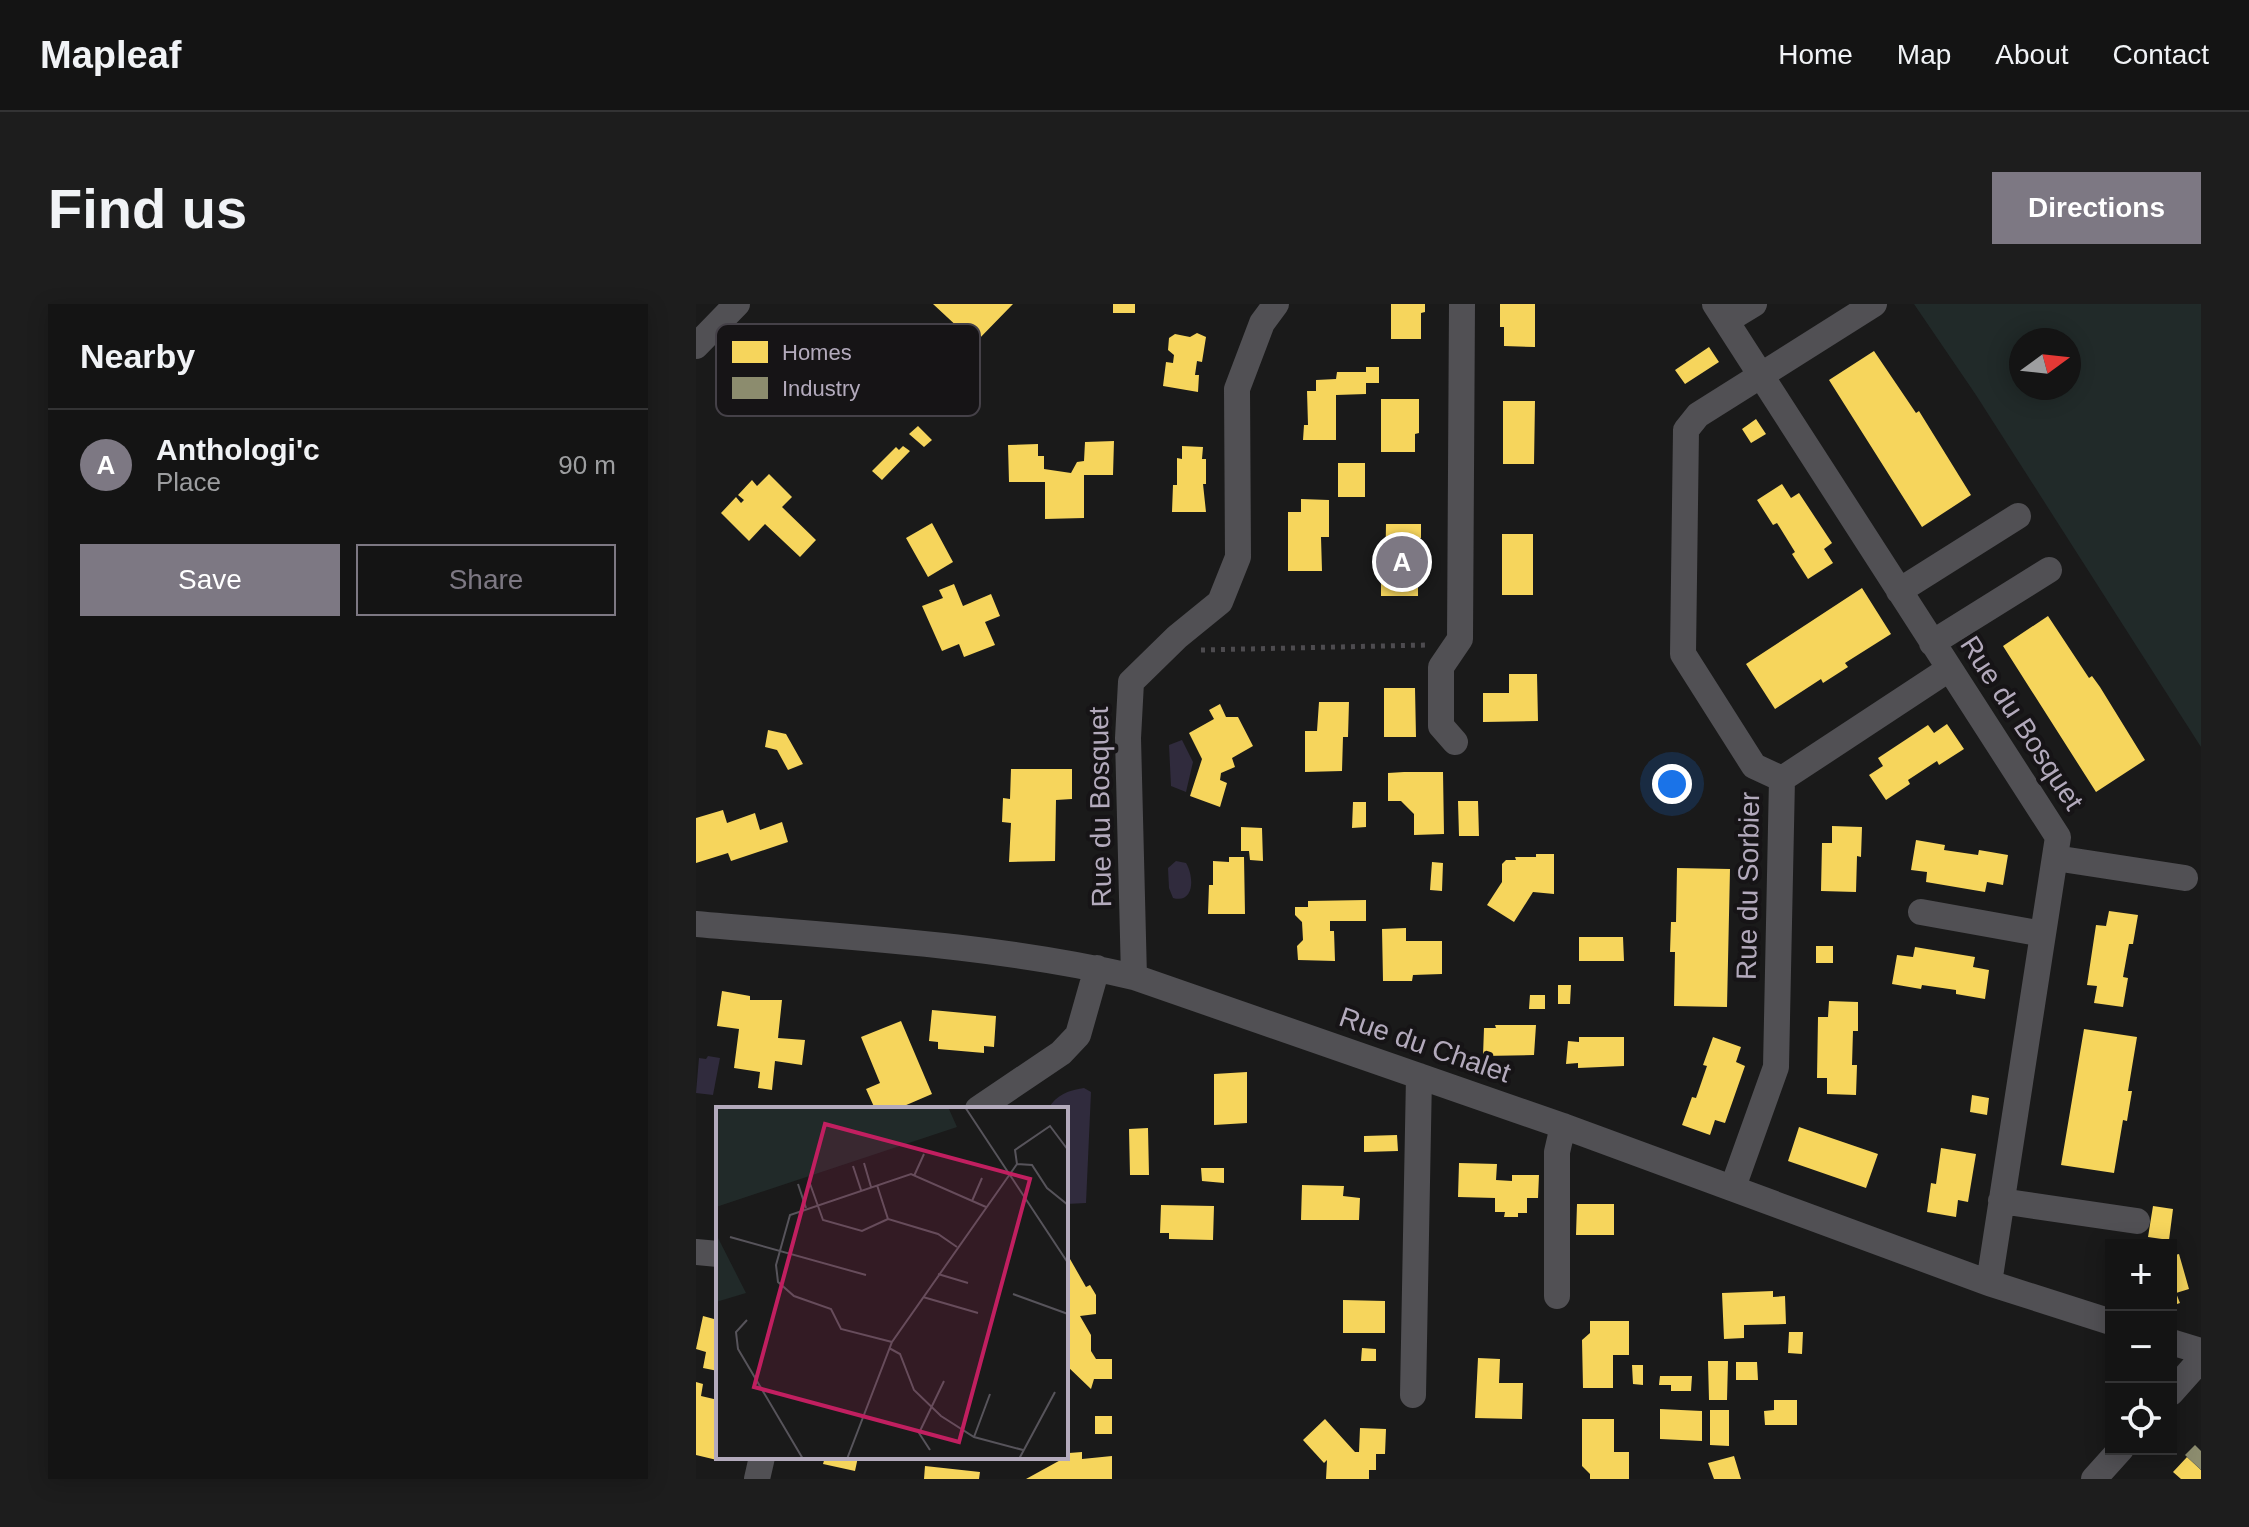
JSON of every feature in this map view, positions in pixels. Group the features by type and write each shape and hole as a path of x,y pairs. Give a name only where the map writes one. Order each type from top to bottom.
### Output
{"street":[{"path":"717,324 737,304"},
{"name":"Rue du Bosquet","path":"1134,977 1128,738 1131,682 1163,650 1220,602 1238,557 1237,389 1262,323 1276,304"},
{"path":"1455,742 1441,726 1441,667 1460,639 1462,304"},
{"path":"1720,313 1754,304"},
{"path":"1782,779 1754,766 1683,654 1686,430 1698,415 1874,304"},
{"name":"Rue du Bosquet","path":"1720,313 2058,837 1989,1283"},
{"path":"696,346 716,326"},
{"path":"1899,591 2018,516"},
{"path":"1932,643 2049,570"},
{"name":"Rue du Sorbier","path":"1733,1187 1776,1067 1782,779 1949,669"},
{"path":"2055,858 2185,878"},
{"path":"1921,912 2043,934"},
{"name":"Rue du Chalet","path":"696,924 940,946 1097,968 1134,977 1563,1126 1989,1283 2105,1320"},
{"path":"981,1107 1061,1053 1078,1035 1097,968"},
{"path":"1413,1395 1419,1076"},
{"path":"1557,1296 1557,1152 1563,1126"},
{"path":"2001,1201 2137,1221"},
{"path":"696,1252 716,1254"},
{"path":"2177,1344 2201,1351"},
{"path":"2177,1386 2201,1359"},
{"path":"2094,1479 2116,1455"},
{"path":"757,1479 762,1459"}],"path":[{"path":"1163,650 1456,644"}],"shaded area":[{"path":"1914,304 2201,304 2201,747 1976,395"},
{"path":"1182,740 1193,762 1186,792 1171,786 1169,745"},
{"path":"1176,861 1186,863 1191,881 1189,893 1180,899 1173,898 1169,888 1168,868"},
{"path":"708,1056 720,1058 713,1095 696,1093 699,1058 706,1059"},
{"path":"1084,1088 1091,1092 1086,1203 1068,1204 1068,1107 1050,1107 1063,1094"}],"building: Homes":[{"path":"933,304 1013,304 980,338 980,324 955,324"},
{"path":"1113,304 1135,304 1135,313 1113,313"},
{"path":"1391,304 1425,304 1425,312 1421,313 1421,339 1391,339"},
{"path":"1500,304 1535,304 1535,347 1504,346"},
{"path":"1197,333 1206,337 1202,362 1197,361 1195,375 1199,375 1198,392 1163,386 1166,362 1173,363 1174,355 1168,350 1169,338 1175,334 1190,337"},
{"path":"1709,347 1719,362 1685,384 1675,370"},
{"path":"1874,351 1916,413 1919,411 1971,495 1922,527 1829,380"},
{"path":"1366,367 1379,367 1379,383 1366,383 1366,394 1336,395 1336,440 1303,440 1304,425 1308,425 1307,391 1316,391 1316,380 1336,379 1337,372 1366,372"},
{"path":"1381,399 1419,399 1419,433 1415,434 1415,452 1381,452"},
{"path":"1503,401 1535,401 1534,464 1503,464"},
{"path":"1756,419 1766,434 1751,443 1742,429"},
{"path":"918,426 932,440 924,447 909,434"},
{"path":"1114,441 1113,475 1084,475 1084,518 1045,519 1045,482 1009,482 1008,445 1038,444 1038,456 1044,456 1044,469 1071,473 1077,462 1084,461 1085,442"},
{"path":"903,446 910,451 882,480 872,471 896,447 899,450"},
{"path":"1182,446 1203,447 1202,459 1206,459 1206,484 1203,484 1206,512 1172,512 1173,485 1177,485 1177,458 1182,459"},
{"path":"1338,463 1365,463 1365,497 1338,497"},
{"path":"769,474 792,497 782,507 816,540 800,557 765,524 749,541 721,513 736,497 741,503 744,500 738,495 752,480 757,486"},
{"path":"1782,484 1791,498 1799,493 1832,543 1824,549 1833,563 1808,579 1777,523 1773,525 1757,500"},
{"path":"1301,499 1329,500 1329,537 1321,537 1322,571 1288,571 1288,512 1301,512"},
{"path":"932,523 953,562 928,577 906,538"},
{"path":"1386,524 1421,524 1421,538 1418,538 1421,576 1418,576 1418,596 1381,596 1381,582 1385,582"},
{"path":"1502,534 1533,534 1533,595 1502,595"},
{"path":"954,584 963,606 991,594 1000,616 985,622 995,645 964,657 959,644 942,651 922,606 943,598 939,590"},
{"path":"1862,588 1891,634 1845,663 1848,667 1823,683 1821,679 1775,709 1746,664"},
{"path":"2048,616 2089,678 2092,676 2100,687 2145,760 2096,792 2003,646"},
{"path":"1509,674 1537,674 1538,721 1483,722 1483,693 1509,693"},
{"path":"1384,688 1415,688 1416,737 1384,737"},
{"path":"1319,702 1349,702 1348,737 1343,737 1342,771 1305,772 1305,731 1317,731"},
{"path":"1220,704 1226,717 1238,717 1253,746 1232,758 1235,767 1221,773 1220,780 1227,783 1220,807 1190,796 1202,759 1189,733 1214,719 1209,710"},
{"path":"1947,724 1964,749 1939,765 1937,761 1908,780 1910,784 1886,800 1869,775 1883,766 1878,758 1928,725 1934,733"},
{"path":"768,730 786,734 803,764 788,770 777,750 765,747"},
{"path":"1011,769 1072,769 1072,799 1056,800 1055,861 1009,862 1011,823 1002,822 1003,798 1010,799"},
{"path":"1443,772 1444,834 1414,835 1414,814 1401,801 1388,801 1388,773"},
{"path":"1458,801 1478,801 1479,836 1459,836"},
{"path":"1353,802 1366,802 1366,827 1352,828"},
{"path":"723,810 727,823 755,813 760,830 782,822 788,842 731,861 728,853 696,863 696,818"},
{"path":"1832,826 1862,827 1856,892 1821,891 1822,843 1832,843"},
{"path":"1241,827 1262,828 1263,861 1250,860 1249,851 1241,851"},
{"path":"1916,840 1945,845 1944,850 1978,855 1979,850 2008,855 2003,885 1987,882 1985,892 1926,882 1927,872 1911,870"},
{"path":"1536,854 1554,854 1554,894 1533,892 1514,922 1487,905 1502,882 1502,864 1506,860 1516,860 1515,857 1536,857"},
{"path":"1229,857 1244,857 1245,914 1208,914 1213,861 1229,862"},
{"path":"1432,862 1443,863 1442,891 1430,890"},
{"path":"1677,868 1730,869 1727,1007 1674,1006 1675,952 1670,952 1671,922 1676,922"},
{"path":"1366,900 1366,921 1330,921 1330,931 1334,931 1335,961 1298,960 1297,946 1303,940 1302,922 1295,915 1295,907 1308,907 1308,901"},
{"path":"2109,911 2138,915 2123,977 2128,978 2123,1007 2094,1003 2097,986 2087,985 2096,925 2106,926"},
{"path":"1406,928 1406,941 1442,941 1442,974 1413,975 1412,981 1383,981 1382,929"},
{"path":"1579,937 1623,937 1624,961 1579,961"},
{"path":"1816,946 1833,946 1833,963 1816,963"},
{"path":"1915,947 1975,957 1973,967 1989,970 1985,999 1956,994 1956,990 1892,984 1897,955 1913,957"},
{"path":"1558,985 1571,985 1570,1004 1558,1004"},
{"path":"722,991 750,996 750,1000 782,1000 778,1038 805,1040 802,1065 775,1061 772,1090 758,1088 760,1072 734,1068 739,1029 717,1026"},
{"path":"1530,995 1545,995 1545,1009 1529,1009"},
{"path":"1829,1001 1858,1002 1858,1031 1853,1031 1852,1065 1857,1065 1856,1095 1827,1094 1827,1078 1817,1078 1818,1017 1828,1017"},
{"path":"932,1010 996,1016 994,1047 984,1046 984,1053 938,1049 938,1042 929,1041"},
{"path":"901,1021 932,1094 902,1107 874,1107 866,1089 880,1083 861,1037"},
{"path":"1495,1025 1536,1025 1534,1055 1483,1056 1484,1028 1496,1028"},
{"path":"2084,1029 2137,1037 2128,1091 2132,1091 2127,1121 2123,1120 2114,1173 2061,1165"},
{"path":"1579,1037 1624,1037 1624,1066 1578,1068 1578,1063 1566,1064 1568,1041 1579,1042"},
{"path":"1713,1037 1741,1047 1736,1062 1745,1066 1725,1123 1715,1120 1710,1135 1682,1125 1692,1097 1696,1098"},
{"path":"1247,1072 1247,1123 1214,1125 1214,1074"},
{"path":"1972,1095 1989,1098 1987,1115 1970,1112"},
{"path":"1799,1127 1878,1154 1866,1188 1788,1161"},
{"path":"1148,1128 1149,1175 1130,1175 1129,1129"},
{"path":"1397,1135 1398,1151 1364,1152 1364,1136"},
{"path":"1941,1148 1976,1154 1968,1202 1958,1200 1956,1217 1927,1212 1931,1183 1936,1184"},
{"path":"1459,1163 1497,1164 1496,1180 1512,1181 1512,1175 1539,1175 1538,1198 1527,1198 1527,1213 1504,1217 1505,1212 1495,1212 1495,1198 1458,1197"},
{"path":"1201,1168 1224,1168 1224,1183 1202,1181"},
{"path":"1302,1185 1344,1186 1343,1196 1360,1198 1359,1220 1301,1220"},
{"path":"1577,1204 1614,1204 1614,1235 1576,1235"},
{"path":"1161,1205 1214,1206 1213,1240 1169,1239 1169,1233 1160,1233"},
{"path":"2153,1206 2173,1209 2169,1239 2148,1237"},
{"path":"2177,1254 2189,1289 2177,1293"},
{"path":"1068,1256 1086,1287 1090,1285 1096,1295 1096,1314 1080,1316 1091,1335 1091,1351 1096,1359 1112,1359 1112,1379 1094,1379 1091,1389 1068,1367"},
{"path":"1773,1291 1773,1297 1785,1296 1786,1324 1744,1325 1744,1338 1724,1339 1722,1293"},
{"path":"1343,1300 1385,1301 1385,1333 1343,1333"},
{"path":"716,1312 716,1371 703,1368 706,1352 696,1349 703,1316 714,1319"},
{"path":"1590,1321 1629,1321 1629,1355 1613,1355 1613,1388 1583,1388 1582,1340 1590,1333"},
{"path":"1789,1332 1803,1332 1802,1354 1788,1353"},
{"path":"1362,1348 1376,1349 1376,1361 1361,1361"},
{"path":"1478,1358 1500,1359 1499,1383 1523,1383 1522,1419 1475,1418"},
{"path":"1708,1361 1728,1361 1727,1400 1709,1400"},
{"path":"1736,1362 1757,1362 1758,1380 1736,1380"},
{"path":"1632,1365 1643,1365 1643,1385 1633,1384"},
{"path":"1660,1376 1692,1376 1691,1391 1671,1391 1671,1385 1659,1385"},
{"path":"696,1382 703,1384 701,1396 716,1400 716,1459 722,1459 721,1461 696,1455"},
{"path":"1774,1400 1797,1400 1797,1425 1765,1425 1764,1411 1774,1410"},
{"path":"1660,1409 1702,1411 1702,1441 1660,1439"},
{"path":"1710,1410 1729,1410 1729,1446 1710,1445"},
{"path":"1095,1416 1112,1416 1112,1434 1095,1434"},
{"path":"1325,1419 1355,1452 1359,1452 1360,1428 1386,1429 1385,1454 1376,1454 1376,1470 1369,1470 1369,1479 1326,1479 1327,1460 1324,1463 1303,1440"},
{"path":"1582,1419 1614,1419 1614,1452 1629,1452 1629,1479 1590,1479 1590,1474 1582,1466"},
{"path":"1082,1452 1082,1459 1112,1456 1112,1479 1026,1479 1062,1459 1068,1459 1069,1453"},
{"path":"1734,1456 1741,1479 1714,1479 1708,1463"},
{"path":"2187,1457 2201,1470 2201,1479 2181,1479 2173,1472"},
{"path":"824,1459 858,1459 855,1471 823,1464"},
{"path":"925,1466 980,1472 979,1479 924,1479"}],"building: Industry":[{"path":"2195,1445 2201,1451 2201,1470 2185,1455"}],"place":[{"name":"Anthologi'c","path":"1402,562"}]}
